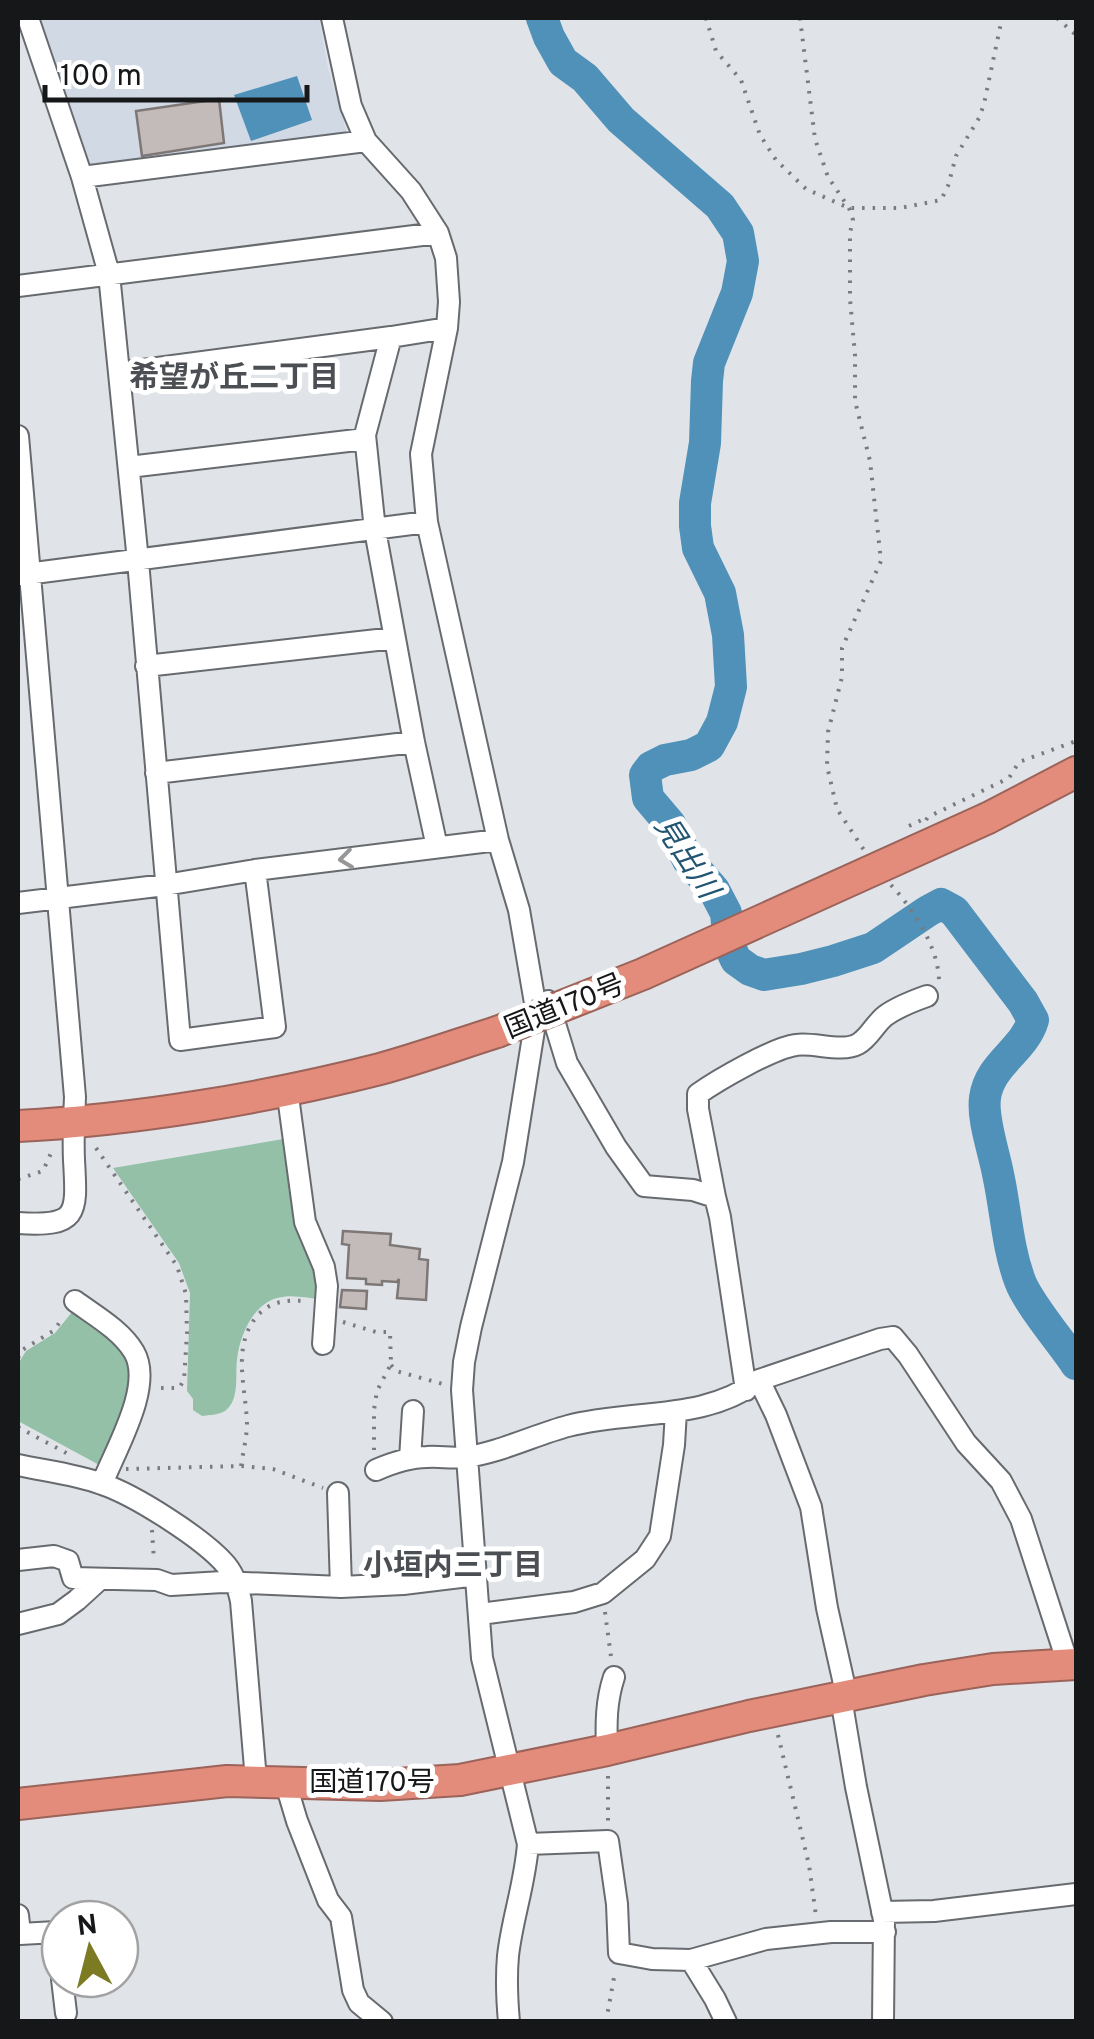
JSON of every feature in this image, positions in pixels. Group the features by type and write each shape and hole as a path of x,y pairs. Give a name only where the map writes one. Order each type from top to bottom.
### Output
{"highway":[{"name":"国道170号","path":"18,1126 158,1112 287,1089 382,1068 498,1032 643,974 988,818 1076,772"},
{"name":"国道170号","path":"18,1804 227,1781 425,1784 607,1750 956,1674 1074,1667"}],"street":[{"path":"28,18 82,177 109,274 180,1040 275,1027 255,870"},
{"path":"332,18 351,106 366,141 411,190 438,234 446,258 446,328 421,454 427,522 498,840 519,910 535,1003 513,1162 471,1328 462,1390 482,1658 528,1844 508,1952 509,2022"},
{"path":"82,177 366,141"},
{"path":"18,286 438,234"},
{"path":"120,373 446,328"},
{"path":"391,337 365,439 375,530 437,847"},
{"path":"18,436 24,575 60,898 75,1097 76,1190 74,1207 62,1220 42,1224 18,1222"},
{"path":"129,466 365,439"},
{"path":"24,575 427,522"},
{"path":"146,666 395,638"},
{"path":"156,773 414,742"},
{"path":"18,903 498,840"},
{"path":"531,978 547,995 567,1063 616,1147 644,1186 693,1190 714,1197"},
{"path":"883,2022 883,1922 811,1507 776,1416 752,1385 714,1197 698,1094 786,1047 854,1046 884,1017 927,996"},
{"path":"287,1089 306,1222 324,1267 327,1286 323,1344"},
{"path":"75,1301 117,1333 136,1354 140,1388 104,1478"},
{"path":"376,1470 424,1456 467,1457 569,1426 718,1403 752,1385 893,1337 966,1443 1001,1481 1020,1519 1074,1667"},
{"path":"410,1459 413,1411"},
{"path":"480,1614 574,1602 603,1593 646,1558 660,1536 676,1411"},
{"path":"18,1465 104,1478 210,1549 228,1568 241,1601 271,1781 297,1821 328,1900 341,1917 352,1990 360,2003 382,2022"},
{"path":"338,1493 341,1587"},
{"path":"18,1560 54,1556 68,1560 73,1578 153,1580 170,1585 341,1587 477,1575"},
{"path":"18,1624 58,1614 100,1579"},
{"path":"607,1750 606,1718 614,1677"},
{"path":"528,1844 608,1841 619,1953 652,1959 691,1960 766,1939 934,1911 1076,1894"},
{"path":"18,1915 20,1934 40,1933"},
{"path":"691,1960 726,2022"},
{"path":"64,1999 66,2013"}],"path":[{"path":"706,18 716,51 741,80 760,135 776,160 806,189 849,208 900,208 942,200 956,156 984,104 1002,18"},
{"path":"800,18 815,139 828,177 853,220 850,300 856,401 872,478 881,561 842,648 842,677 828,732 828,766 837,809 872,862"},
{"path":"1057,18 1076,36"},
{"path":"882,876 922,928 938,966 937,991 927,996"},
{"path":"96,1148 177,1266 186,1294 184,1380 178,1388 140,1388"},
{"path":"18,1179 43,1171 50,1153"},
{"path":"241,1466 247,1429 242,1348 249,1327 262,1311 274,1303 292,1300 376,1332 390,1332 391,1364 377,1391 374,1410 376,1470"},
{"path":"18,1358 22,1350 53,1331 75,1301"},
{"path":"391,1364 396,1370 462,1390"},
{"path":"18,1426 72,1456"},
{"path":"104,1478 177,1466 241,1466 273,1469 338,1493"},
{"path":"150,1508 156,1572 153,1580"},
{"path":"603,1593 614,1677"},
{"path":"772,1711 809,1865 819,1933"},
{"path":"607,1750 608,1841"},
{"path":"606,2022 619,1953"}],"shaded area":[{"path":"40,18 319,18 328,68 347,133 100,168 89,164"}],"green space":[{"path":"289,1138 323,1300 283,1297 261,1307 241,1341 233,1401 223,1412 202,1416 193,1410 193,1399 187,1391 190,1293 179,1263 113,1168"},
{"path":"77,1306 128,1354 136,1385 103,1467 18,1421 18,1364 26,1351 55,1333"}],"water":[{"path":"297,76 312,120 251,141 234,95"}],"building":[{"path":"219,99 224,143 142,156 136,111"},
{"path":"343,1231 391,1234 390,1245 420,1249 419,1259 428,1260 426,1300 397,1298 399,1279 382,1281 382,1285 347,1278 349,1245 342,1244"},
{"path":"342,1290 367,1291 366,1309 340,1307"}],"waterway":[{"name":"見出川","path":"542,18 563,62 585,78 621,120 720,206 738,233 743,261 737,293 709,363 705,443 695,503 698,548 720,593 728,635 731,687 722,722 709,746 651,767 645,775 648,798 670,824 688,860 714,890 726,913 729,945 736,960 750,970 764,975 801,969 873,948 941,904 954,911 1023,1002 1033,1020 1029,1031 993,1076 985,1098 985,1116 1020,1281 1076,1364"}],"district":[{"name":"希望が丘二丁目","path":"234,377"},
{"name":"小垣内三丁目","path":"453,1565"}]}
